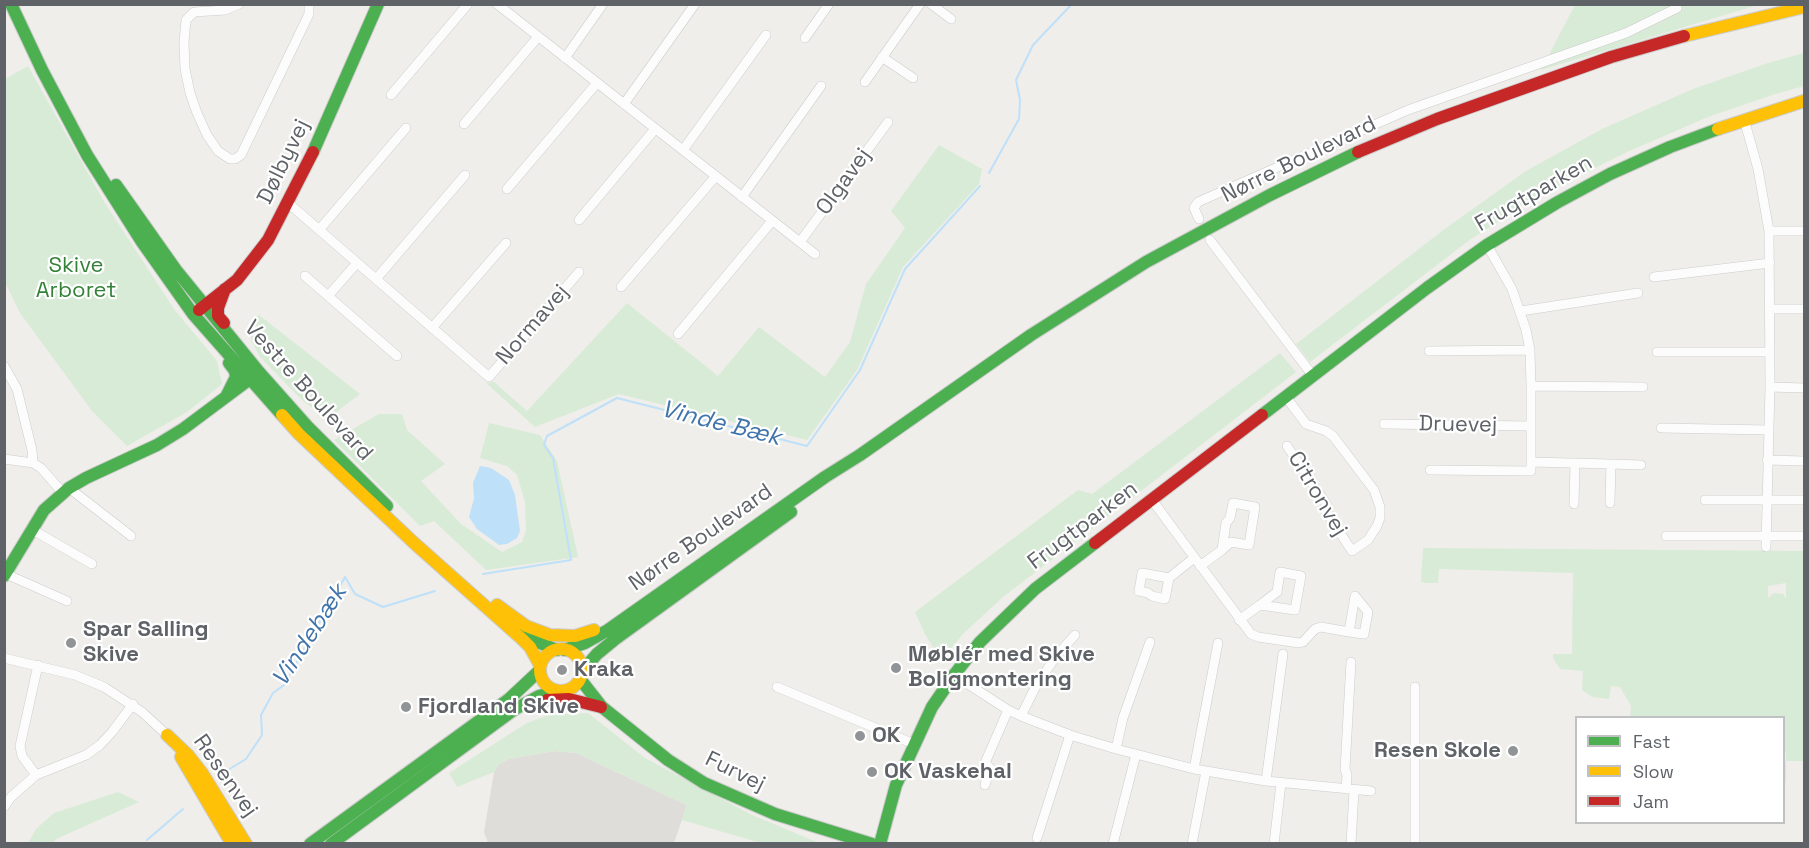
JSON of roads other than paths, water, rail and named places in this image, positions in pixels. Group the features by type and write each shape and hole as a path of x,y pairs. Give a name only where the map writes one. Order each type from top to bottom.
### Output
{"main road":[{"name":"Vestre Boulevard","path":"11,4 42,70 87,155 142,242 193,314 254,376 276,391 307,426 416,536 472,585 480,596 517,629 535,641 561,650"},
{"name":"Dølbyvej","path":"193,314 245,272 268,240 321,136 378,4"},
{"name":"Nørre Boulevard","path":"561,650 597,638 1031,335 1146,262 1290,185 1363,150 1528,85 1611,57 1715,27 1804,7"},
{"name":"Frugtparken","path":"879,843 882,816 891,801 914,744 933,708 954,675 980,642 1035,589 1487,244 1610,174 1670,147 1744,119 1804,101"},
{"name":"Vestre Boulevard","path":"69,120 254,376 299,434 347,481 522,639 530,647 540,668"},
{"path":"225,289 218,308 218,316 271,380 276,391"},
{"path":"202,324 210,339 235,371 236,377 226,397"},
{"path":"5,575 44,510 66,491 108,467 151,448 183,429 254,376"},
{"name":"Nørre Boulevard","path":"581,675 597,654 614,640 762,534 860,455"},
{"path":"472,585 526,626 538,632 561,637 575,636 597,629 660,588 679,580"},
{"path":"310,843 509,699 540,668 546,655 561,650 575,655 581,665 581,675 571,689 539,696 515,709 331,843"},
{"path":"540,668 540,676 546,686 561,691"},
{"name":"Furvej","path":"581,675 599,705"},
{"name":"Furvej","path":"561,691 599,705 668,760 704,783 775,814 872,843"},
{"path":"515,709 560,698 599,705"},
{"name":"Resenvej","path":"167,735 232,843"},
{"name":"Resenvej","path":"167,735 188,755 202,773 246,843"}],"street":[{"path":"239,4 225,10 194,12 186,20 184,42 185,69 197,113 207,135 218,151 230,159 241,155 309,14 309,4"},
{"path":"391,95 468,4"},
{"path":"497,4 508,8 538,37 815,254"},
{"path":"565,58 603,4"},
{"path":"624,104 696,4"},
{"path":"805,38 829,4"},
{"path":"865,82 920,4"},
{"path":"931,4 951,19"},
{"path":"1199,219 1194,208 1198,202 1408,110 1626,33 1677,8"},
{"path":"683,150 766,35"},
{"path":"464,124 538,37"},
{"path":"882,57 913,78"},
{"path":"507,189 597,83"},
{"path":"742,197 822,86"},
{"path":"1744,119 1758,170 1769,231 1770,387 1767,430 1766,547"},
{"name":"Olgavej","path":"800,242 888,122"},
{"path":"319,230 406,128"},
{"path":"579,220 656,129"},
{"path":"375,279 465,175"},
{"path":"621,287 716,176"},
{"name":"Normavej","path":"287,202 489,377 579,272"},
{"path":"678,334 772,220"},
{"path":"1769,231 1804,231"},
{"path":"1210,240 1313,376"},
{"path":"432,328 506,243"},
{"name":"Druevej","path":"1430,470 1531,471 1530,350 1521,311 1503,270 1487,244"},
{"path":"328,296 357,263"},
{"path":"1654,277 1770,263"},
{"path":"305,276 397,356"},
{"path":"1521,311 1638,293"},
{"path":"1770,309 1804,309"},
{"path":"1428,351 1530,350"},
{"path":"1657,352 1770,352"},
{"path":"4,366 17,389 33,463"},
{"path":"1531,386 1643,387"},
{"path":"1770,387 1804,388"},
{"name":"Citronvej","path":"1286,397 1306,424 1334,436 1374,490 1380,507 1380,518 1368,540 1352,551 1325,510 1327,505 1287,446"},
{"name":"Druevej","path":"1384,424 1531,426"},
{"path":"1661,428 1767,430"},
{"path":"4,459 33,463 66,491 131,536"},
{"path":"1767,460 1804,461"},
{"name":"Druevej","path":"1531,462 1641,465"},
{"path":"1574,504 1575,463"},
{"path":"1610,503 1611,464"},
{"path":"1152,500 1248,631 1258,637 1299,643 1303,642 1315,629 1321,627 1349,632"},
{"path":"1705,500 1804,500"},
{"path":"1169,578 1222,550 1232,542 1249,545 1255,507 1233,503 1230,518 1226,524 1222,550"},
{"path":"31,529 92,564"},
{"path":"1666,536 1804,536"},
{"path":"1239,620 1277,592 1280,572 1301,576 1295,610 1260,605"},
{"path":"5,575 68,601"},
{"path":"1021,716 1037,684 1075,634"},
{"path":"1116,749 1123,718 1150,642"},
{"path":"1194,769 1218,643"},
{"path":"1266,781 1283,654"},
{"name":"Resenvej","path":"4,658 75,675 104,687 132,704 167,735"},
{"path":"1351,843 1352,662"},
{"path":"36,775 22,756 20,746 38,665"},
{"path":"954,675 1021,716 1070,735 1116,749 1194,769 1266,781 1371,791"},
{"path":"777,687 914,744"},
{"path":"1415,687 1415,843"},
{"path":"4,807 11,797 36,775 94,750 112,732 132,704"},
{"path":"985,785 990,768 985,763 1008,710"},
{"path":"1037,838 1070,735"},
{"path":"1113,843 1136,754"},
{"path":"1192,843 1206,771"},
{"path":"1274,843 1281,783"}],"water":[{"path":"480,466 491,468 509,480 515,495 520,531 517,538 507,544 499,545 477,529 469,517 474,498 473,483"}],"waterway":[{"name":"Vinde Bæk","path":"989,173 1019,119 1020,100 1016,80 1033,45 1072,4"},
{"name":"Vinde Bæk","path":"483,574 571,560 553,458 544,445 547,436 617,398 807,446 860,370 905,269 980,186"},
{"name":"Vindebæk","path":"223,773 246,759 262,735 261,715 273,693 284,685 345,577 355,594 383,607 435,591"},
{"name":"Vindebæk","path":"147,840 183,809"}],"place":[{"name":"Spar Salling Skive","path":"71,643"},
{"name":"Møblér med Skive Boligmontering","path":"896,668"},
{"name":"Kraka","path":"562,670"},
{"name":"Fjordland Skive","path":"406,707"},
{"name":"OK","path":"860,736"},
{"name":"Resen Skole","path":"1513,751"},
{"name":"OK Vaskehal","path":"872,772"}],"park label":[{"name":"Skive Arboret","path":"76,278"}]}
